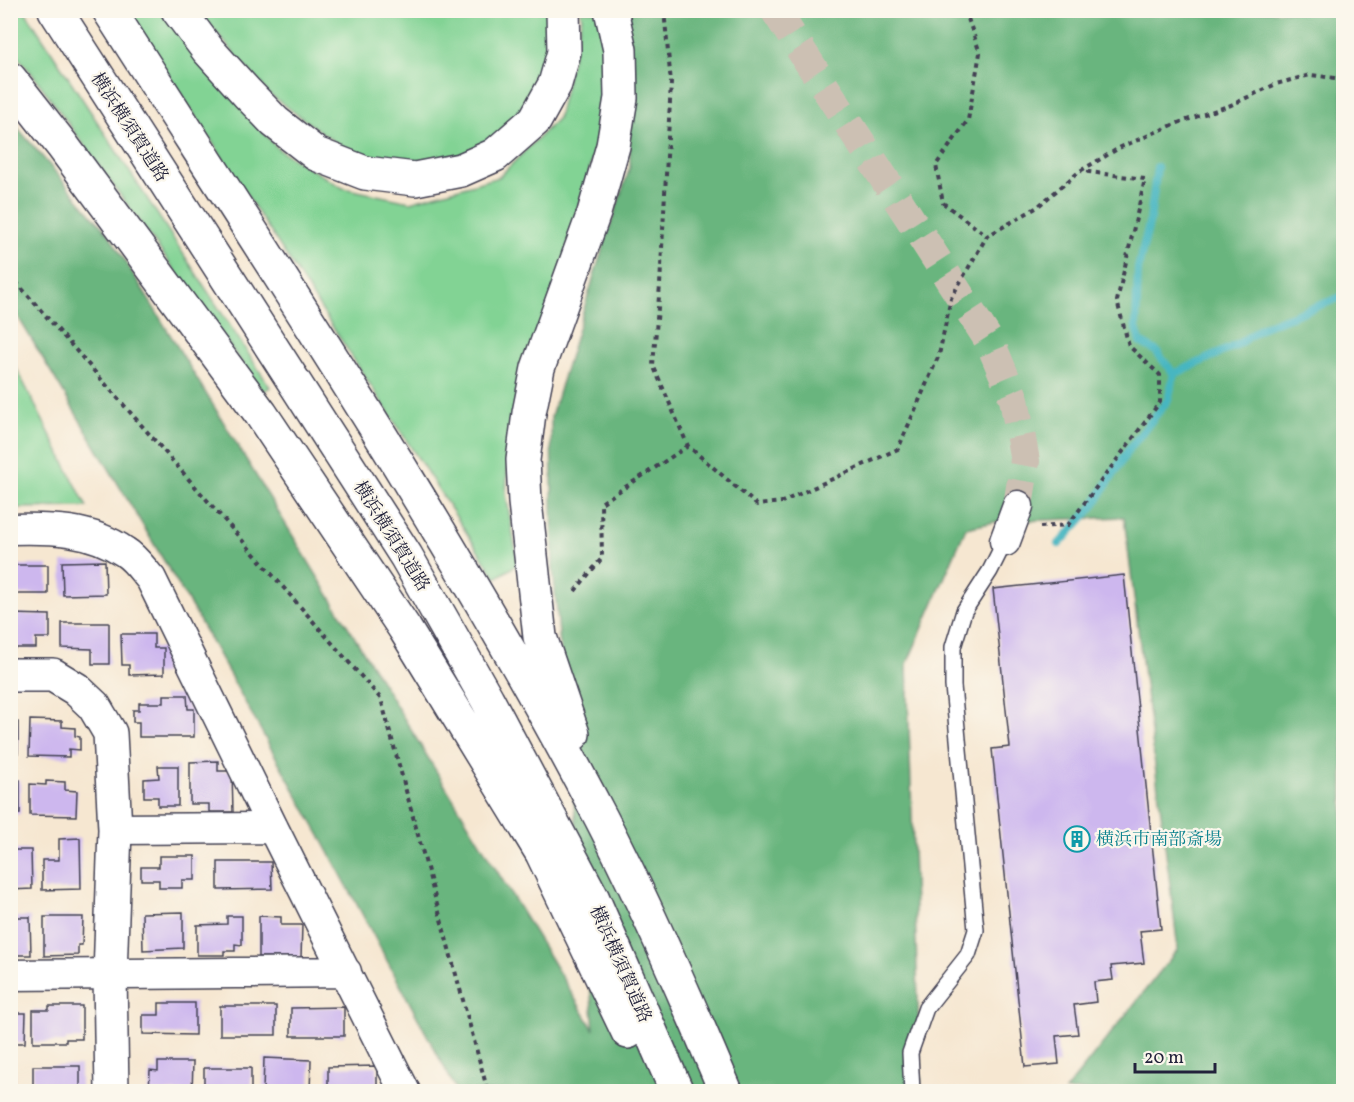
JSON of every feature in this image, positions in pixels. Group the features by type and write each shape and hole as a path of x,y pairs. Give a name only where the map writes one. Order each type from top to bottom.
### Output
{"main road":[{"name":"横浜横須賀道路","path":"55,10 406,556 487,699 593,899 677,1092"},
{"path":"109,10 417,494 507,646 602,819 675,971 726,1092"},
{"path":"178,10 208,50 247,93 275,122 316,154 365,173 415,179 461,170 495,155 535,120 555,84 564,52 565,18 563,10"},
{"path":"602,819 540,637 525,502 524,460 529,413 538,368 594,213 613,146 621,98 620,50 611,10"},
{"path":"10,79 62,145 261,414 405,629 542,853 654,1092"},
{"path":"10,675 53,675 76,689 94,706 110,733 115,830 110,976 112,1092"}],"street":[{"path":"10,529 55,528 93,535 126,552 151,579 405,1092"},
{"path":"115,830 273,828"},
{"path":"10,975 110,976 346,972"}],"lane":[{"path":"912,1092 910,1053 926,1008 968,955 976,930 953,686 953,647 964,611 990,572 1012,525"}],"path":[{"path":"664,10 672,83 653,365 688,446 757,505 782,502 898,449 939,355 951,298 987,236 1036,208 1080,171 1121,147 1175,124 1231,105 1276,84 1310,75 1344,79"},
{"path":"965,10 980,53 968,120 936,165 943,203 987,236"},
{"path":"1012,525 1068,525 1160,402 1160,375 1129,346 1117,301 1145,179 1080,171"},
{"path":"10,275 381,699 488,1092"},
{"path":"575,591 602,558 601,503 688,446"}],"green space":[{"path":"10,11 25,11 270,387 263,392 34,76 11,49"},
{"path":"127,11 161,11 198,59 279,150 343,188 410,202 499,177 558,118 582,17 580,11 600,11 608,53 603,117 587,180 509,444 506,494 518,564 496,578"},
{"path":"198,11 550,11 551,53 543,94 481,154 415,165 378,164 335,142 268,93"},
{"path":"627,11 1343,11 1343,1091 1065,1091 1178,949 1124,517 995,522 966,528 907,664 921,1091 457,1091 324,843 194,611 11,305 11,120 110,236 594,1030 553,567 551,417 630,167"},
{"path":"11,358 87,507 11,508"}],"building":[{"path":"105,561 106,594 63,595 62,562"},
{"path":"10,565 48,565 48,594 10,594"},
{"name":"横浜市南部斎場","path":"1124,575 1161,929 1140,931 1144,963 1111,966 1113,980 1094,982 1096,1002 1074,1005 1078,1034 1056,1036 1059,1064 1025,1067 992,749 1010,747 993,589"},
{"path":"10,614 50,615 50,638 36,638 36,648 10,648"},
{"path":"62,623 109,623 109,664 92,664 92,649 62,648"},
{"path":"121,634 154,634 154,648 164,648 164,674 129,675 129,665 122,665"},
{"path":"164,695 187,695 188,709 194,709 194,737 139,737 139,722 133,722 133,710 139,710 139,703 164,703"},
{"path":"30,720 62,721 62,727 75,728 75,736 80,737 80,750 69,749 69,757 29,756"},
{"path":"18,722 18,753 10,753 10,723"},
{"path":"218,761 218,771 232,771 233,812 209,812 209,804 190,804 190,762"},
{"path":"158,766 178,766 178,806 158,806 158,797 144,797 144,779 159,778"},
{"path":"10,780 20,780 20,814 10,815"},
{"path":"46,781 65,782 65,790 77,791 76,816 30,815 30,784 46,785"},
{"path":"80,838 81,889 42,890 42,860 59,860 59,839"},
{"path":"10,850 31,850 32,889 10,890"},
{"path":"159,856 195,856 195,880 182,880 182,888 159,888 159,880 141,880 141,867 159,867"},
{"path":"218,862 271,862 272,889 218,890"},
{"path":"183,912 183,948 143,950 142,913"},
{"path":"227,916 242,916 242,945 235,944 235,951 224,951 224,955 197,955 197,925 227,924"},
{"path":"259,916 281,917 281,925 302,925 301,957 259,957"},
{"path":"10,917 30,917 31,955 10,955"},
{"path":"44,917 83,917 82,945 78,945 78,955 44,956"},
{"path":"159,1003 195,1003 195,1035 143,1034 143,1015 159,1015"},
{"path":"49,1006 82,1006 82,1039 66,1039 66,1042 33,1042 33,1010 49,1010"},
{"path":"220,1006 276,1006 276,1035 220,1035"},
{"path":"344,1007 344,1036 291,1036 291,1008"},
{"path":"10,1013 26,1013 25,1043 10,1043"},
{"path":"264,1058 311,1060 310,1092 263,1092"},
{"path":"158,1062 193,1062 192,1092 149,1092 150,1070 158,1071"},
{"path":"33,1066 80,1066 80,1092 33,1092"},
{"path":"377,1066 377,1092 328,1092 328,1067"},
{"path":"204,1068 251,1068 251,1092 204,1092"},
{"path":"10,1071 15,1071 15,1092 10,1092"}],"waterway":[{"path":"1157,167 1150,220 1138,268 1136,327 1140,342 1156,351 1174,374"},
{"path":"1059,544 1092,508 1129,449 1168,400 1174,374 1235,346 1263,327 1344,296"}],"tunnel":[{"path":"775,10 990,342 1014,399 1025,461 1018,506"}],"place":[{"name":"横浜市南部斎場","path":"1077,839"}]}
